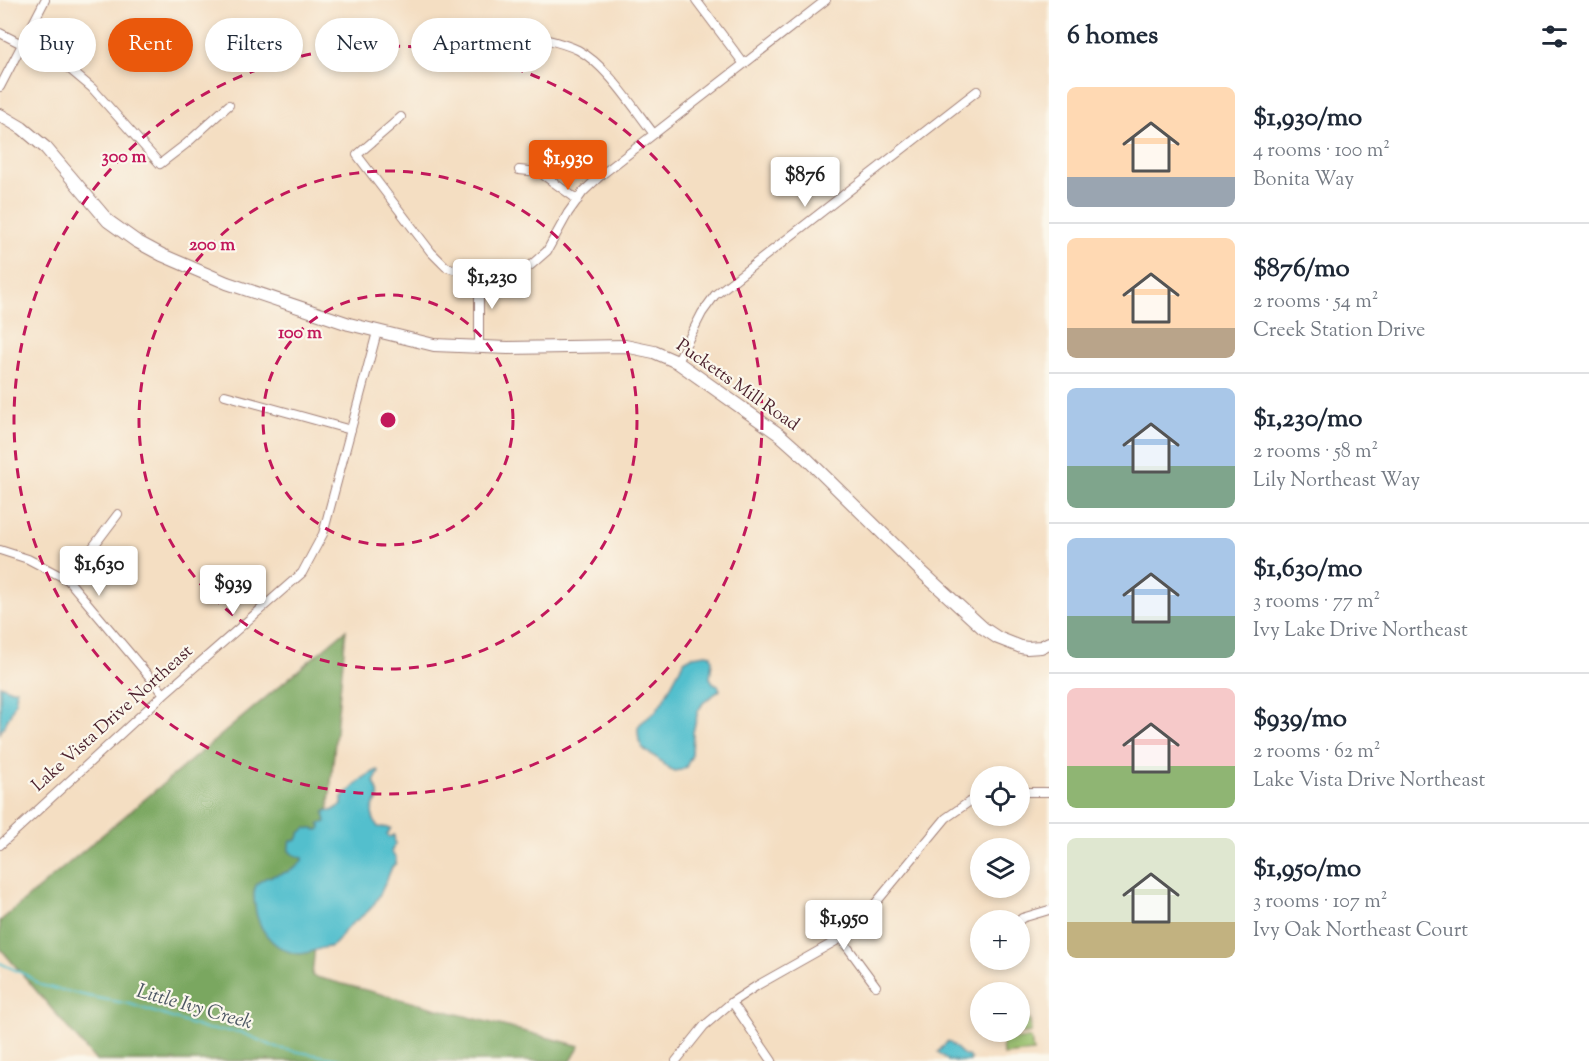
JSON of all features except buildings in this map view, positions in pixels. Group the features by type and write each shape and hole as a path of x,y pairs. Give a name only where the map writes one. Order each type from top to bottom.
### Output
{"street":[{"path":"36,18 45,0"},
{"path":"696,0 744,64"},
{"path":"402,117 357,155 431,252 446,267 479,274 513,272 531,265 547,251 568,213 600,176 826,0"},
{"path":"0,33 18,42"},
{"path":"552,41 580,51 604,71 654,134"},
{"path":"0,87 18,53"},
{"path":"73,72 92,88 160,164 230,105"},
{"path":"677,362 702,313 715,295 977,91"},
{"name":"Pucketts Mill Road","path":"0,116 22,128 46,148 108,221 136,241 162,255 227,283 349,324 434,345 508,348 625,346 654,352 677,362 780,435 983,628 998,638 1021,647 1041,647 1049,644"},
{"path":"519,170 539,172 578,200"},
{"path":"479,274 479,346"},
{"name":"Lake Vista Drive Northeast","path":"0,844 164,694 302,573 323,534 377,332"},
{"path":"225,395 351,430"},
{"path":"68,580 118,514"},
{"path":"0,550 28,559 68,580 164,694"},
{"path":"1030,792 1049,792"},
{"path":"676,1061 704,1026 732,1002 840,937 860,922 946,818 970,802"},
{"path":"1030,916 1049,910"},
{"path":"840,937 876,986"},
{"path":"732,1002 772,1061"}],"green space":[{"path":"346,630 312,976 580,1046 571,1061 96,1061 0,948 0,921"},
{"path":"1030,1038 1033,1052 1003,1055 1002,1042 1030,1042"}],"water":[{"path":"711,655 712,661 710,678 720,690 703,703 698,711 693,732 692,755 686,767 674,771 642,747 638,727 655,712 662,702 684,661 693,656"},
{"path":"0,685 11,690 16,689 16,699 0,733"},
{"path":"378,770 374,782 378,796 372,815 378,827 391,828 387,835 390,837 394,835 395,844 391,852 396,858 396,863 380,894 371,908 347,928 339,940 330,947 303,953 285,950 266,935 256,914 254,897 258,882 299,865 303,858 289,851 291,841 297,840 306,828 320,829 319,824 326,822 324,813 342,805 342,798 362,779"},
{"path":"948,1041 968,1056 970,1061 948,1061 938,1052"}],"waterway":[{"name":"Little Ivy Creek","path":"0,963 28,976 40,985 130,1004 205,1029 240,1032 277,1048 349,1061"}]}
